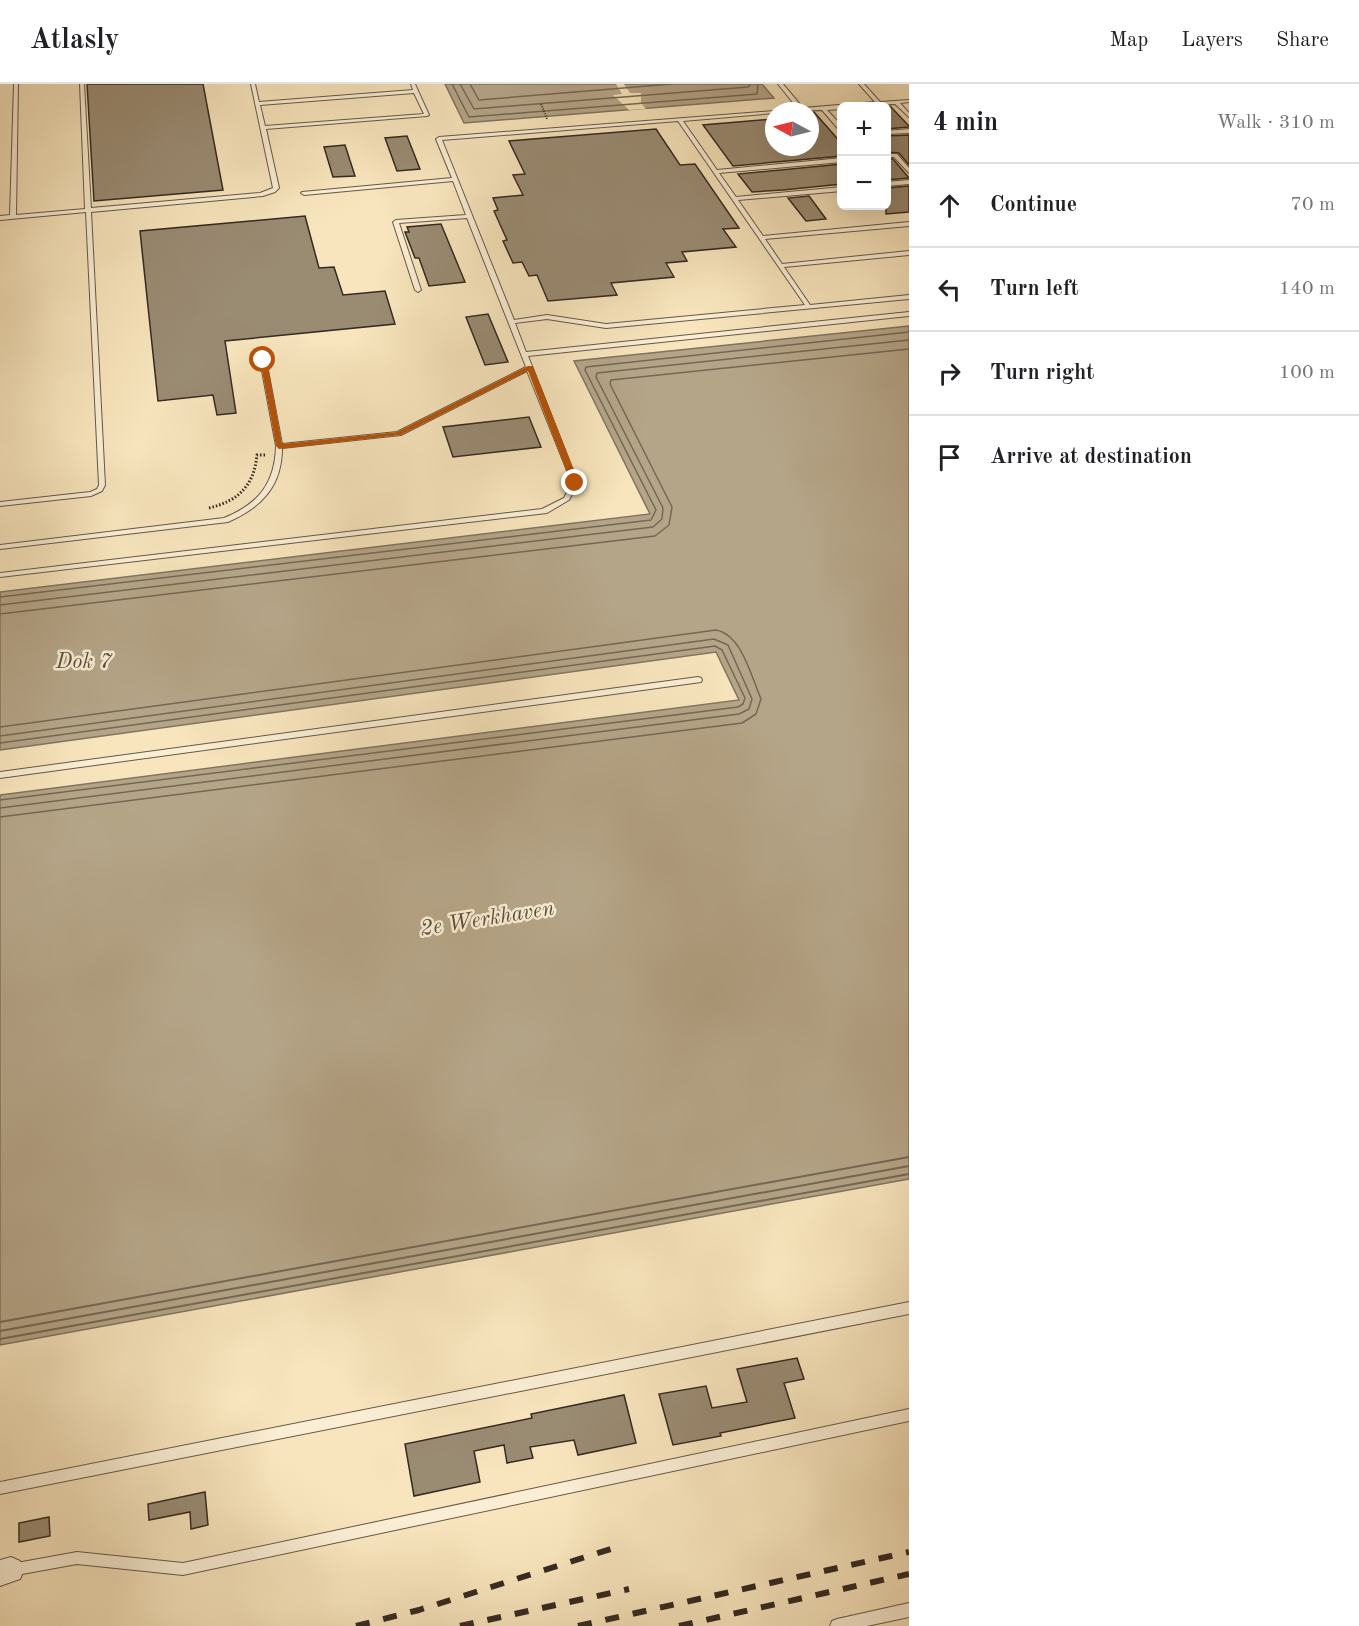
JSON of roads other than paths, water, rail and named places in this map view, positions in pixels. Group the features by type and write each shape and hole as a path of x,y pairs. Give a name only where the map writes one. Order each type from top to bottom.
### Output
{"lane":[{"path":"13,217 16,84"},
{"path":"0,504 100,490 82,84"},
{"path":"0,218 261,195 273,191 276,188 253,84"},
{"path":"263,128 427,115 413,84"},
{"path":"780,84 795,102"},
{"path":"861,84 877,102"},
{"path":"257,104 416,91"},
{"path":"891,103 909,101"},
{"path":"896,102 909,116"},
{"path":"819,108 837,107"},
{"path":"823,108 837,124"},
{"path":"0,575 544,511 567,499 575,483 439,139 765,113"},
{"path":"680,120 809,307"},
{"path":"891,133 909,131"},
{"path":"891,155 895,155 909,171"},
{"path":"716,172 837,160"},
{"path":"304,193 455,179"},
{"path":"891,184 909,182"},
{"path":"734,199 837,189"},
{"path":"418,290 396,222 470,216"},
{"path":"761,238 909,224"},
{"path":"780,266 909,253"},
{"path":"512,322 547,317 606,326 909,297"},
{"path":"525,354 909,314"},
{"path":"0,547 231,518 261,501 273,480 280,450 263,360"},
{"path":"280,450 399,434 530,367"},
{"path":"0,775 698,680"},
{"path":"0,1488 909,1308"},
{"path":"6,1572 77,1558 183,1569 909,1415"},
{"path":"837,1626 909,1610"}],"water":[{"path":"445,84 762,84 774,98 464,123"},
{"path":"909,326 909,1179 0,1345 0,795 739,700 716,652 0,750 0,592 650,514 574,361"}],"railway":[{"path":"356,1626 419,1610 620,1546"},
{"path":"578,1626 909,1552"},
{"path":"679,1626 909,1574"},
{"path":"460,1626 629,1589"}],"water label":[{"name":"Dok 7","path":"84,660"},
{"name":"2e Werkhaven","path":"487,917"}]}
